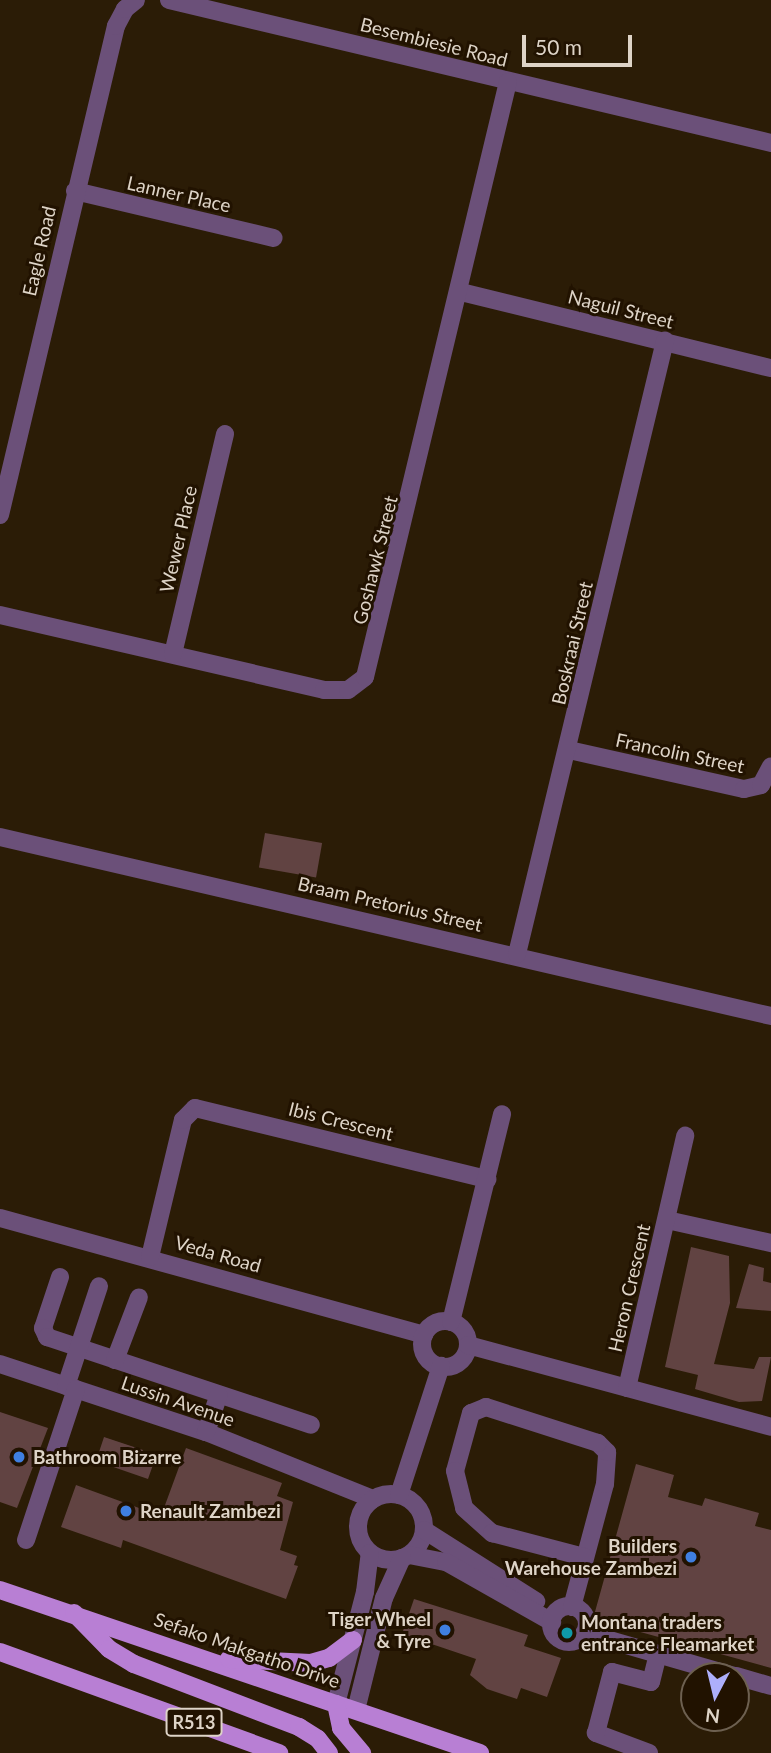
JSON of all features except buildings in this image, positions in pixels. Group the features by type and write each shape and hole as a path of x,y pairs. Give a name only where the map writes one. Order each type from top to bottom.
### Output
{"main road":[{"name":"Sefako Makgatho Drive","path":"0,1590 74,1612 480,1753"},
{"path":"74,1612 109,1648 134,1664 292,1724 315,1736 330,1753"},
{"path":"201,1656 306,1664 330,1658 353,1640"},
{"name":"R513","path":"0,1652 279,1753"},
{"path":"336,1704 343,1732 362,1753"}],"street":[{"name":"Besembiesie Road","path":"169,0 771,143"},
{"name":"Eagle Road","path":"0,515 116,26 134,1"},
{"name":"Goshawk Street","path":"0,615 335,692 348,690 365,677 461,292 508,82"},
{"name":"Lanner Place","path":"75,191 274,238"},
{"name":"Naguil Street","path":"461,292 771,368"},
{"name":"Boskraai Street","path":"517,954 569,750 665,341"},
{"name":"Wewer Place","path":"173,654 225,434"},
{"name":"Francolin Street","path":"569,750 744,789 761,785 771,766"},
{"name":"Braam Pretorius Street","path":"0,837 517,954 771,1016"},
{"name":"Ibis Crescent","path":"150,1257 183,1120 195,1108 487,1179"},
{"path":"451,1322 502,1114"},
{"path":"667,1220 685,1136"},
{"name":"Veda Road","path":"0,1218 150,1257 424,1335"},
{"name":"Heron Crescent","path":"627,1388 667,1220 771,1243"},
{"path":"60,1277 43,1334 311,1425"},
{"path":"26,1539 71,1387 78,1348 99,1286"},
{"path":"115,1360 139,1297"},
{"path":"451,1322 464,1330 468,1345 458,1363 441,1366 426,1355 424,1335 435,1324 451,1322"},
{"path":"468,1345 771,1427"},
{"name":"Lussin Avenue","path":"0,1364 206,1432 373,1499 399,1495"},
{"path":"441,1366 399,1495 418,1508 424,1530 560,1614"},
{"path":"206,1432 219,1395"},
{"path":"584,1557 492,1533 464,1508 455,1471 471,1413 485,1407 603,1446 609,1459 584,1557 554,1634 564,1641 576,1641 585,1633"},
{"path":"340,1487 360,1515"},
{"path":"373,1499 360,1515 359,1535 370,1553 386,1560 406,1557 446,1562 560,1614 584,1614 585,1633"},
{"path":"356,1710 384,1598 424,1530"},
{"path":"336,1704 353,1640 370,1553"},
{"path":"585,1633 686,1662"},
{"path":"649,1753 596,1733 612,1672 651,1682 658,1654"},
{"path":"750,1680 771,1686"}],"place":[{"name":"Bathroom Bizarre","path":"19,1457"},
{"name":"Renault Zambezi","path":"126,1511"},
{"name":"Builders Warehouse Zambezi","path":"691,1557"},
{"name":"Tiger Wheel & Tyre","path":"445,1630"},
{"name":"Montana traders entrance Fleamarket","path":"567,1633"}]}
